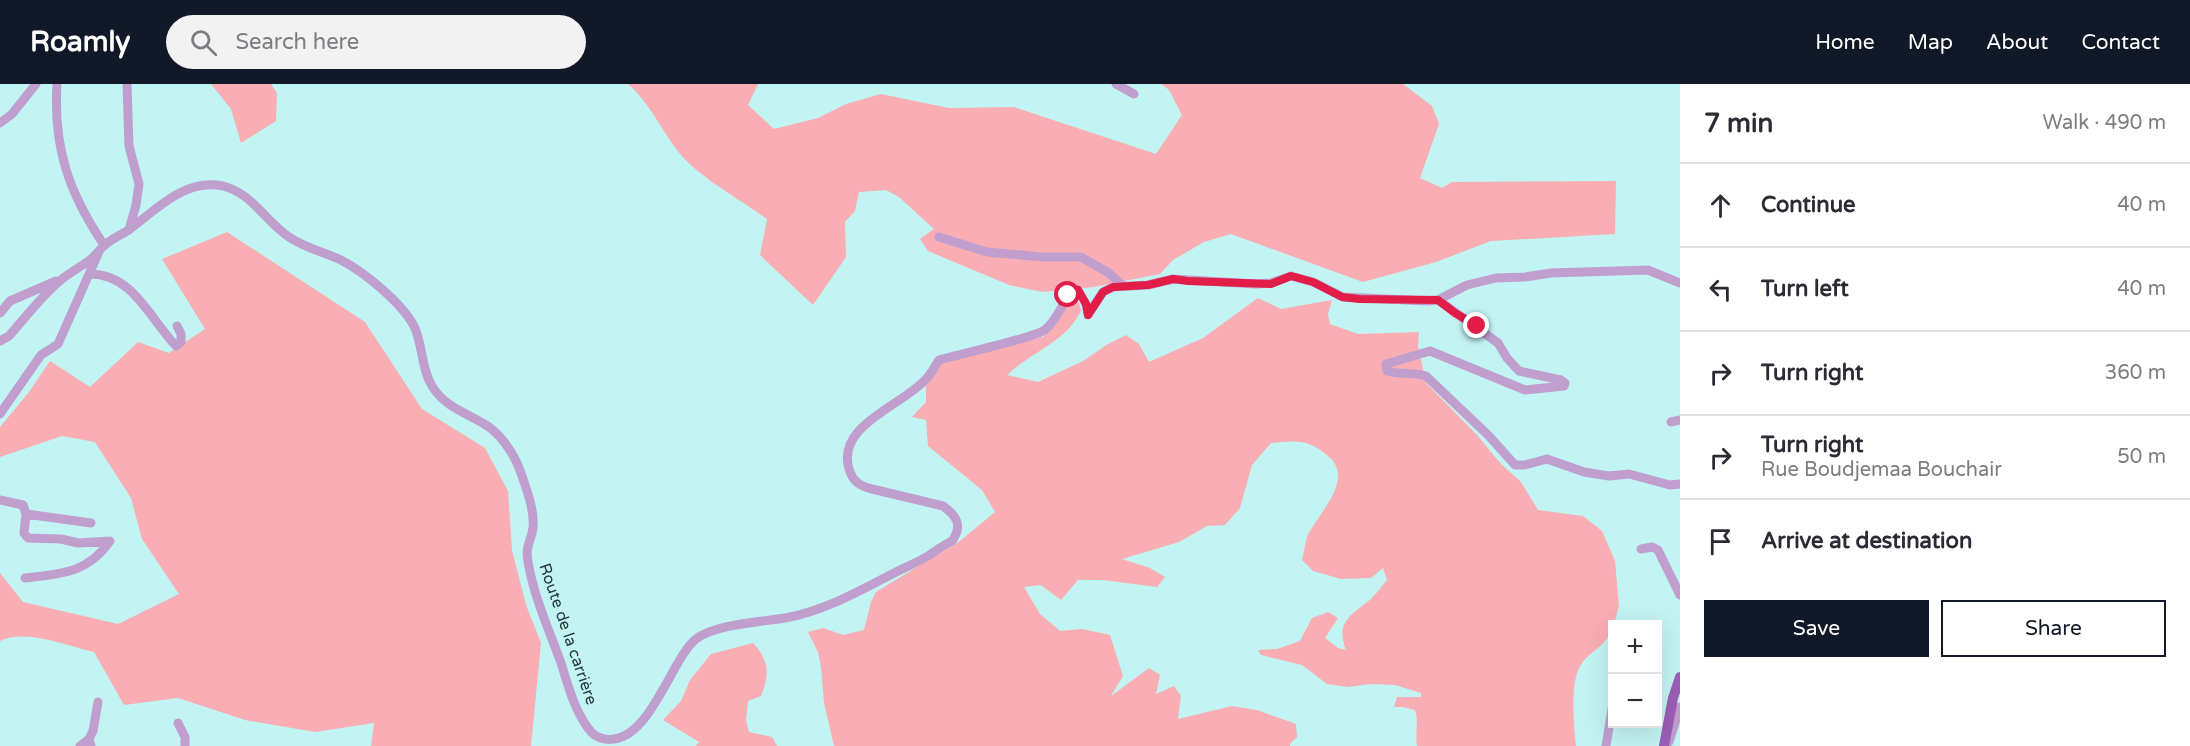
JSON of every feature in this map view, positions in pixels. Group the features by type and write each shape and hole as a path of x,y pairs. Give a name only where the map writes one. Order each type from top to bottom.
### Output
{"main road":[{"path":"1666,746 1673,698 1680,677"}],"street":[{"path":"0,123 12,114 36,84"},
{"path":"0,414 41,355 58,344 102,248 80,208 67,173 57,132 55,108 57,84"},
{"path":"127,84 129,146 139,184 129,230"},
{"path":"1116,84 1134,94"},
{"name":"Route de la carrière","path":"0,341 9,336 67,276 163,202 185,190 205,185 219,185 246,196 289,237 350,266 402,309 414,326 426,373 434,390 464,416 487,426 500,437 520,470 533,528 526,548 528,563 537,596 578,713 590,731 600,738 611,740 641,723 656,703 685,653 697,639 734,626 787,618 812,611 882,579 952,541 957,533 958,523 952,513 943,506 861,486 853,478 847,455 851,440 861,429 926,380 939,360 1045,331 1058,316 1068,295 1078,290 1086,304 1088,315 1103,292 1113,287 1123,286"},
{"path":"939,237 987,252 1042,257 1081,257 1109,273 1123,286 1148,285 1173,279 1271,284 1291,276 1313,282 1342,297 1438,300 1467,285 1487,280 1551,273 1648,270 1680,283"},
{"path":"90,274 116,280 128,288 145,305 176,346 181,342 181,334 177,326"},
{"path":"0,313 10,301 67,276"},
{"path":"1438,300 1498,343 1507,358 1520,371 1561,380 1564,386 1526,390 1430,351 1386,364 1387,371 1400,375 1413,372 1426,376 1489,436 1515,465 1525,465 1547,459 1584,472 1609,476 1629,474 1670,485 1680,484"},
{"path":"0,500 23,505 26,514 24,533 28,538 61,539 78,543 110,541 100,556 81,568 63,574 25,578"},
{"path":"26,514 91,523"},
{"path":"1641,549 1652,547 1658,550 1680,595"},
{"path":"80,746 90,743 98,702"},
{"path":"1666,746 1680,707"},
{"path":"178,723 185,737 185,746"},
{"path":"1606,746 1609,728"}],"shaded area":[{"path":"211,84 271,84 277,93 276,121 241,143 231,109"},
{"path":"628,84 758,84 748,105 774,129 818,118 846,104 881,94 949,108 1014,107 1156,154 1182,115 1169,90 1162,84 1403,84 1432,106 1439,124 1420,178 1442,188 1452,182 1616,181 1615,234 1491,241 1436,262 1363,282 1231,234 1204,242 1173,260 1160,274 1094,287 1042,292 1009,285 928,251 920,239 934,229 899,197 886,190 859,192 855,211 845,222 846,257 813,305 760,255 767,219 689,164 674,146 650,109"},
{"path":"227,232 365,322 422,409 485,448 508,491 512,550 526,605 541,643 531,746 371,746 374,723 315,732 245,720 178,698 124,705 94,652 34,637 10,637 0,641 0,573 23,602 118,624 179,594 142,539 131,498 95,442 62,436 0,457 0,427 29,392 50,361 90,387 138,342 169,353 205,329 162,259"},
{"path":"1076,296 1081,310 1075,321 1058,338 1007,375 1038,382 1083,361 1126,335 1139,344 1149,362 1203,338 1258,298 1281,309 1332,300 1328,314 1330,324 1358,334 1419,332 1418,346 1426,383 1477,435 1500,463 1521,482 1538,510 1583,516 1602,531 1615,561 1619,606 1615,620 1608,620 1608,637 1582,663 1575,680 1573,703 1576,746 1417,746 1415,710 1394,707 1397,697 1421,697 1421,693 1395,685 1371,684 1348,687 1327,684 1302,665 1261,655 1258,650 1277,649 1300,641 1312,618 1328,612 1338,618 1325,638 1338,648 1346,650 1342,632 1347,620 1371,599 1387,580 1383,568 1371,578 1341,579 1313,571 1302,560 1307,537 1332,496 1338,475 1336,465 1321,450 1308,443 1295,441 1271,443 1252,465 1240,508 1225,525 1207,526 1179,542 1122,559 1150,568 1165,577 1157,587 1103,580 1078,580 1061,600 1041,585 1024,587 1040,614 1060,631 1082,629 1110,635 1123,676 1111,696 1149,668 1160,675 1156,694 1174,686 1181,696 1178,719 1232,706 1257,710 1296,724 1297,737 1290,746 834,746 824,703 818,652 808,632 823,628 843,635 864,630 876,592 960,541 995,512 982,490 928,446 926,420 912,417 926,402 926,385 940,363 1043,337 1056,325 1070,300"},
{"path":"753,643 765,661 767,674 761,696 748,701 746,720 749,732 772,737 777,746 696,746 699,742 663,720 681,701 690,680 711,654"}],"route":[{"path":"1068,295 1078,290 1086,304 1088,315 1103,292 1113,287 1148,285 1173,279 1271,284 1291,276 1313,282 1342,297 1438,300 1477,326"}]}
